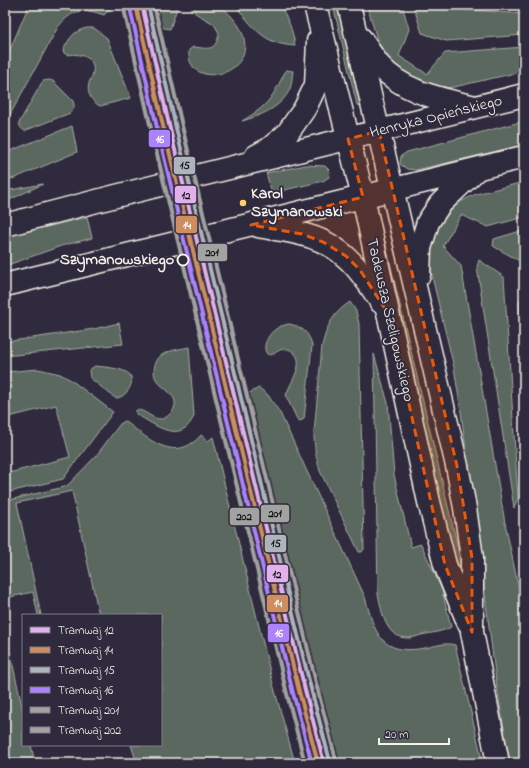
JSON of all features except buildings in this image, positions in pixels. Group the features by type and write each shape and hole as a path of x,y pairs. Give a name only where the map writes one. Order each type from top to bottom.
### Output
{"street":[{"name":"Tadeusza Szeligowskiego","path":"349,5 422,320 458,466 472,558 472,632"},
{"name":"Tadeusza Szeligowskiego","path":"318,13 363,197 429,502 445,565 472,632 498,763"},
{"path":"5,225 237,166 269,150 287,134 305,108 316,84 318,13"},
{"path":"355,30 379,65 395,80 417,92 474,107"},
{"name":"Henryka Opieńskiego","path":"237,166 524,95"},
{"path":"5,285 524,157"},
{"path":"422,320 419,282 420,248 428,222 440,204 478,169"},
{"path":"251,225 302,234 334,247 346,256 360,270 389,315"}],"highlighted area":[{"path":"379,131 457,466 472,558 472,632 445,565 389,315 360,270 346,256 323,242 302,234 251,225 363,197 348,139"}],"shaded area":[{"path":"29,5 111,5 111,8 104,15 90,11 83,11 73,14 63,21 58,27 5,124 5,61"},
{"path":"154,5 178,5 170,29 159,27"},
{"path":"194,5 221,5 240,28 245,47 241,60 232,69 221,74 209,75 198,71 191,63 189,50 193,47 210,48 216,44 219,33 214,24 195,13"},
{"path":"235,5 279,5 290,24 295,46 284,45 267,38 254,28"},
{"path":"333,5 342,5 363,96 361,106 357,105"},
{"path":"367,5 402,5 409,29 399,56 427,74 445,53 524,47 524,71 454,87 437,89 402,74 384,56 378,43"},
{"path":"413,5 452,5 459,9 524,14 524,35 446,41 422,33"},
{"path":"87,28 94,28 107,38 131,98 100,106 90,97 88,87 93,73 92,62 81,55 67,55 63,50 75,33"},
{"path":"286,70 293,71 292,82 286,96 276,106 263,114 242,121 269,100"},
{"path":"43,81 53,81 73,101 73,109 70,113 25,131 21,128 19,123"},
{"path":"524,121 524,145 416,170 407,169 400,164 401,156 407,152"},
{"path":"72,126 77,152 15,178 5,180 5,153"},
{"path":"306,165 325,166 330,171 329,177 323,181 272,193 266,173"},
{"path":"524,182 524,217 488,227 461,215 443,246 461,266 505,523 522,604 524,763 510,763 497,688 454,367 429,259 431,237 458,203 476,194"},
{"path":"43,184 5,202 5,191"},
{"path":"87,217 92,238 61,246 5,266 5,237"},
{"path":"379,227 382,229 462,565 460,569 456,566 377,230"},
{"path":"524,230 524,257 518,260 493,246 494,239"},
{"path":"479,260 504,277 518,498 514,508 477,267"},
{"path":"524,288 524,399 519,303"},
{"path":"350,302 356,311 359,324 364,549 362,552 359,552 320,471 314,438 322,346 331,321 339,311"},
{"path":"119,323 123,344 5,356 5,342 94,329"},
{"path":"289,324 301,328 309,337 312,346 304,419 300,421 297,419 286,396 298,367 297,357 293,352 287,349 282,349 271,355 267,354 265,351 265,344 273,331 281,326"},
{"path":"189,347 194,416 189,425 182,430 167,430 136,414 136,410 142,411 158,419 165,418 172,412 175,407 174,398 156,379 154,367 159,357 165,353"},
{"path":"374,354 388,403 394,475 411,547 421,544 442,590 451,627 410,638 401,637 390,629 383,616 378,594"},
{"path":"95,366 122,370 129,374 132,381 126,393 119,398 115,398 90,378 89,370"},
{"path":"38,369 60,374 71,380 113,412 63,479 5,493 5,474 70,457 56,405 5,418 5,372"},
{"path":"259,388 268,395 280,413 365,597 372,621 382,639 389,645 410,650 444,644 455,645 483,763 337,763 313,673 247,394"},
{"path":"125,421 152,441 162,446 171,448 181,448 191,444 201,435 208,441 213,437 273,684 295,763 137,763 131,746 162,746 162,614 99,614 72,491 17,503 41,614 38,614 33,592 5,598 7,548 5,536 5,501 68,485 96,456 120,424"},
{"path":"5,629 22,706 22,746 31,746 35,763 5,763"}],"tram line":[{"name":"12","path":"142,5 170,129 305,690 324,763"},
{"name":"15","path":"148,5 176,128 311,689 330,761"},
{"name":"201","path":"154,5 317,687 336,760"},
{"name":"14","path":"136,6 164,130 299,691 318,763"},
{"name":"16","path":"130,8 158,132 293,693 312,763"},
{"name":"202","path":"124,9 152,133 287,694 305,763"}],"place":[{"name":"Karol Szymanowski","path":"243,203"},
{"name":"Szymanowskiego","path":"183,260"}]}
